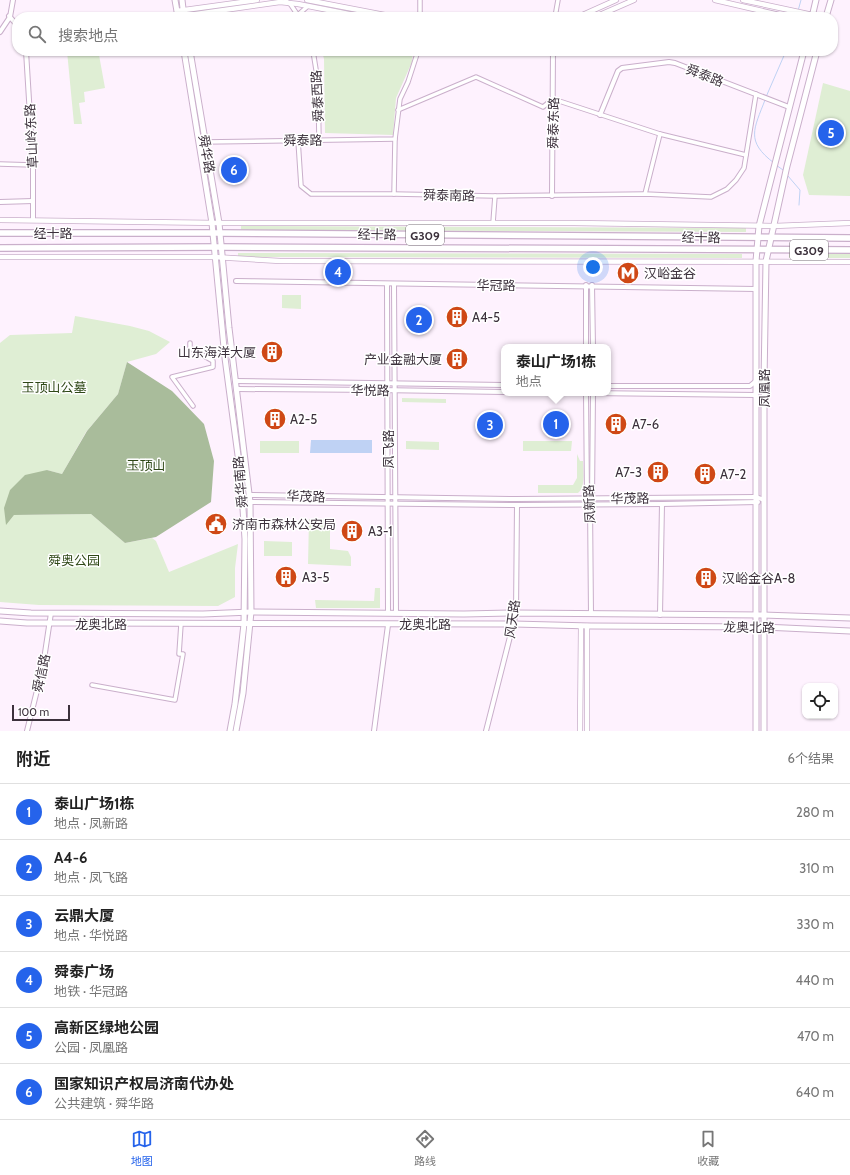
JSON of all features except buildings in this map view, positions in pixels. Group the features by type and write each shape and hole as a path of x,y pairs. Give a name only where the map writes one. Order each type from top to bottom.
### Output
{"highway":[{"name":"经十路","path":"0,233 220,233 850,238"},
{"name":"经十路","path":"0,248 222,247 757,250"},
{"name":"G309","path":"757,250 850,250"}],"main road":[{"path":"175,0 180,12"},
{"path":"181,12 182,0"},
{"path":"307,0 369,12"},
{"path":"589,12 616,0"},
{"path":"606,12 634,0"},
{"path":"715,0 767,12"},
{"path":"743,0 798,12"},
{"path":"813,12 816,0"},
{"path":"827,12 831,0"},
{"path":"197,12 256,1 299,2 308,6 339,12"},
{"name":"舜华路","path":"185,56 212,223 214,257"},
{"name":"舜华路","path":"191,56 204,142 219,223 223,257"},
{"name":"凤凰路","path":"756,731 756,261 759,226 803,56"},
{"name":"凤凰路","path":"764,731 763,615 766,261 816,56"},
{"name":"经十路","path":"0,220 212,223 494,223 774,226"},
{"path":"774,226 850,223"},
{"name":"经十路","path":"0,257 223,257 290,261 766,261"},
{"name":"舜华南路","path":"214,257 242,478 245,539 244,624 235,704 230,731"},
{"name":"舜华南路","path":"223,257 250,502 251,612 243,693 236,731"},
{"path":"766,261 850,262"},
{"name":"龙奥北路","path":"0,611 51,613 203,614 251,612 763,615 850,618"},
{"name":"龙奥北路","path":"0,621 16,623 181,624 514,624 764,627 850,631"},
{"path":"580,731 581,626"},
{"path":"587,626 587,731"}],"street":[{"path":"0,32 6,24 13,0"},
{"path":"420,0 420,12"},
{"path":"556,12 558,0"},
{"path":"287,2 296,12"},
{"path":"301,12 308,6"},
{"path":"9,16 12,19"},
{"name":"草山岭东路","path":"26,56 33,165 34,220"},
{"name":"舜泰西路","path":"314,56 318,82 319,140"},
{"path":"394,194 395,139 397,133 398,110 400,100 408,82 416,56"},
{"name":"舜泰东路","path":"552,196 553,56"},
{"name":"舜泰路","path":"600,115 618,71 622,68 668,62 675,63 790,107"},
{"path":"398,110 476,77 543,107 553,99 660,134 746,155"},
{"name":"舜泰南路","path":"298,140 301,186 311,194 552,196 645,194 711,197 727,189 736,180 744,168 756,94"},
{"path":"645,194 660,134"},
{"name":"舜泰路","path":"204,142 395,139"},
{"path":"0,164 33,165"},
{"path":"494,223 495,196"},
{"path":"0,202 33,201"},
{"name":"华冠路","path":"236,281 387,284 592,285 756,289"},
{"name":"凤飞路","path":"387,284 388,613"},
{"name":"凤飞路","path":"394,284 396,613"},
{"path":"586,285 586,344"},
{"path":"592,285 593,344"},
{"path":"190,343 190,348 213,361 213,367 172,377 193,406"},
{"path":"236,381 501,385"},
{"path":"611,386 750,386 756,382"},
{"name":"华悦路","path":"237,389 501,392"},
{"path":"611,393 756,395"},
{"name":"凤新路","path":"587,396 587,499 590,504 591,614"},
{"path":"590,504 593,499 593,396"},
{"name":"华茂路","path":"249,495 516,499 764,500"},
{"name":"华茂路","path":"250,502 517,505 662,504 757,500"},
{"path":"660,615 662,504"},
{"name":"风天路","path":"486,731 516,613 517,505"},
{"name":"舜信路","path":"27,731 43,666 51,613"},
{"path":"92,685 175,700 183,654 179,654 181,624"},
{"path":"374,731 388,625"}],"green space":[{"path":"67,56 99,56 105,88 84,92 85,102 79,103 82,124 74,124"},
{"path":"323,56 413,56 412,62 396,98 393,135 325,133"},
{"path":"823,83 850,91 850,196 809,195 803,175"},
{"path":"241,226 746,228 746,232 241,230"},
{"path":"238,253 742,254 742,258 238,257"},
{"path":"789,253 850,254 850,258 789,258"},
{"path":"282,295 301,295 301,309 282,308"},
{"path":"75,316 149,331 170,342 156,354 127,362 118,394 86,432 62,474 47,470 7,524 14,515 91,514 125,543 152,538 156,541 169,572 238,544 235,568 235,597 218,606 39,605 0,602 0,343 10,335 72,333"},
{"name":"玉顶山","path":"127,362 172,391 204,424 214,461 211,502 156,537 125,543 91,514 14,515 6,525 4,508 10,490 25,475 47,470 62,474 87,431 118,394"},
{"path":"402,398 446,399 446,403 402,402"},
{"path":"260,441 299,441 299,453 260,453"},
{"path":"406,441 439,442 439,450 406,449"},
{"path":"523,441 572,441 571,451 523,451"},
{"path":"577,454 580,461 583,461 584,474 582,487 578,493 538,493 538,485 573,485 577,478"},
{"path":"309,519 330,519 330,549 348,551 351,557 351,566 308,564"},
{"path":"264,541 292,542 292,556 264,556"},
{"path":"375,588 380,588 380,608 316,608 315,600 374,601"}],"water":[{"path":"311,440 372,440 372,453 310,453"}],"waterway":[{"path":"798,11 801,0"},
{"path":"766,97 784,56"},
{"path":"765,100 755,127 754,134 759,148 774,163"},
{"path":"776,165 783,170"},
{"path":"788,176 800,190 799,205"}],"place":[{"name":"高新区绿地公园","path":"831,133"},
{"name":"国家知识产权局济南代办处","path":"234,170"},
{"name":"舜泰广场","path":"338,272"},
{"name":"汉峪金谷","path":"628,273"},
{"name":"A4-5","path":"457,317"},
{"name":"A4-6","path":"419,320"},
{"name":"山东海洋大厦","path":"272,352"},
{"name":"产业金融大厦","path":"457,359"},
{"name":"A2-5","path":"275,419"},
{"name":"泰山广场1栋","path":"556,424"},
{"name":"A7-6","path":"616,424"},
{"name":"云鼎大厦","path":"490,425"},
{"name":"A7-3","path":"658,472"},
{"name":"A7-2","path":"705,474"},
{"name":"济南市森林公安局","path":"216,524"},
{"name":"A3-1","path":"352,531"},
{"name":"A3-5","path":"286,577"},
{"name":"汉峪金谷A-8","path":"706,578"}],"park label":[{"name":"玉顶山公墓","path":"54,387"},
{"name":"舜奥公园","path":"74,560"}]}
